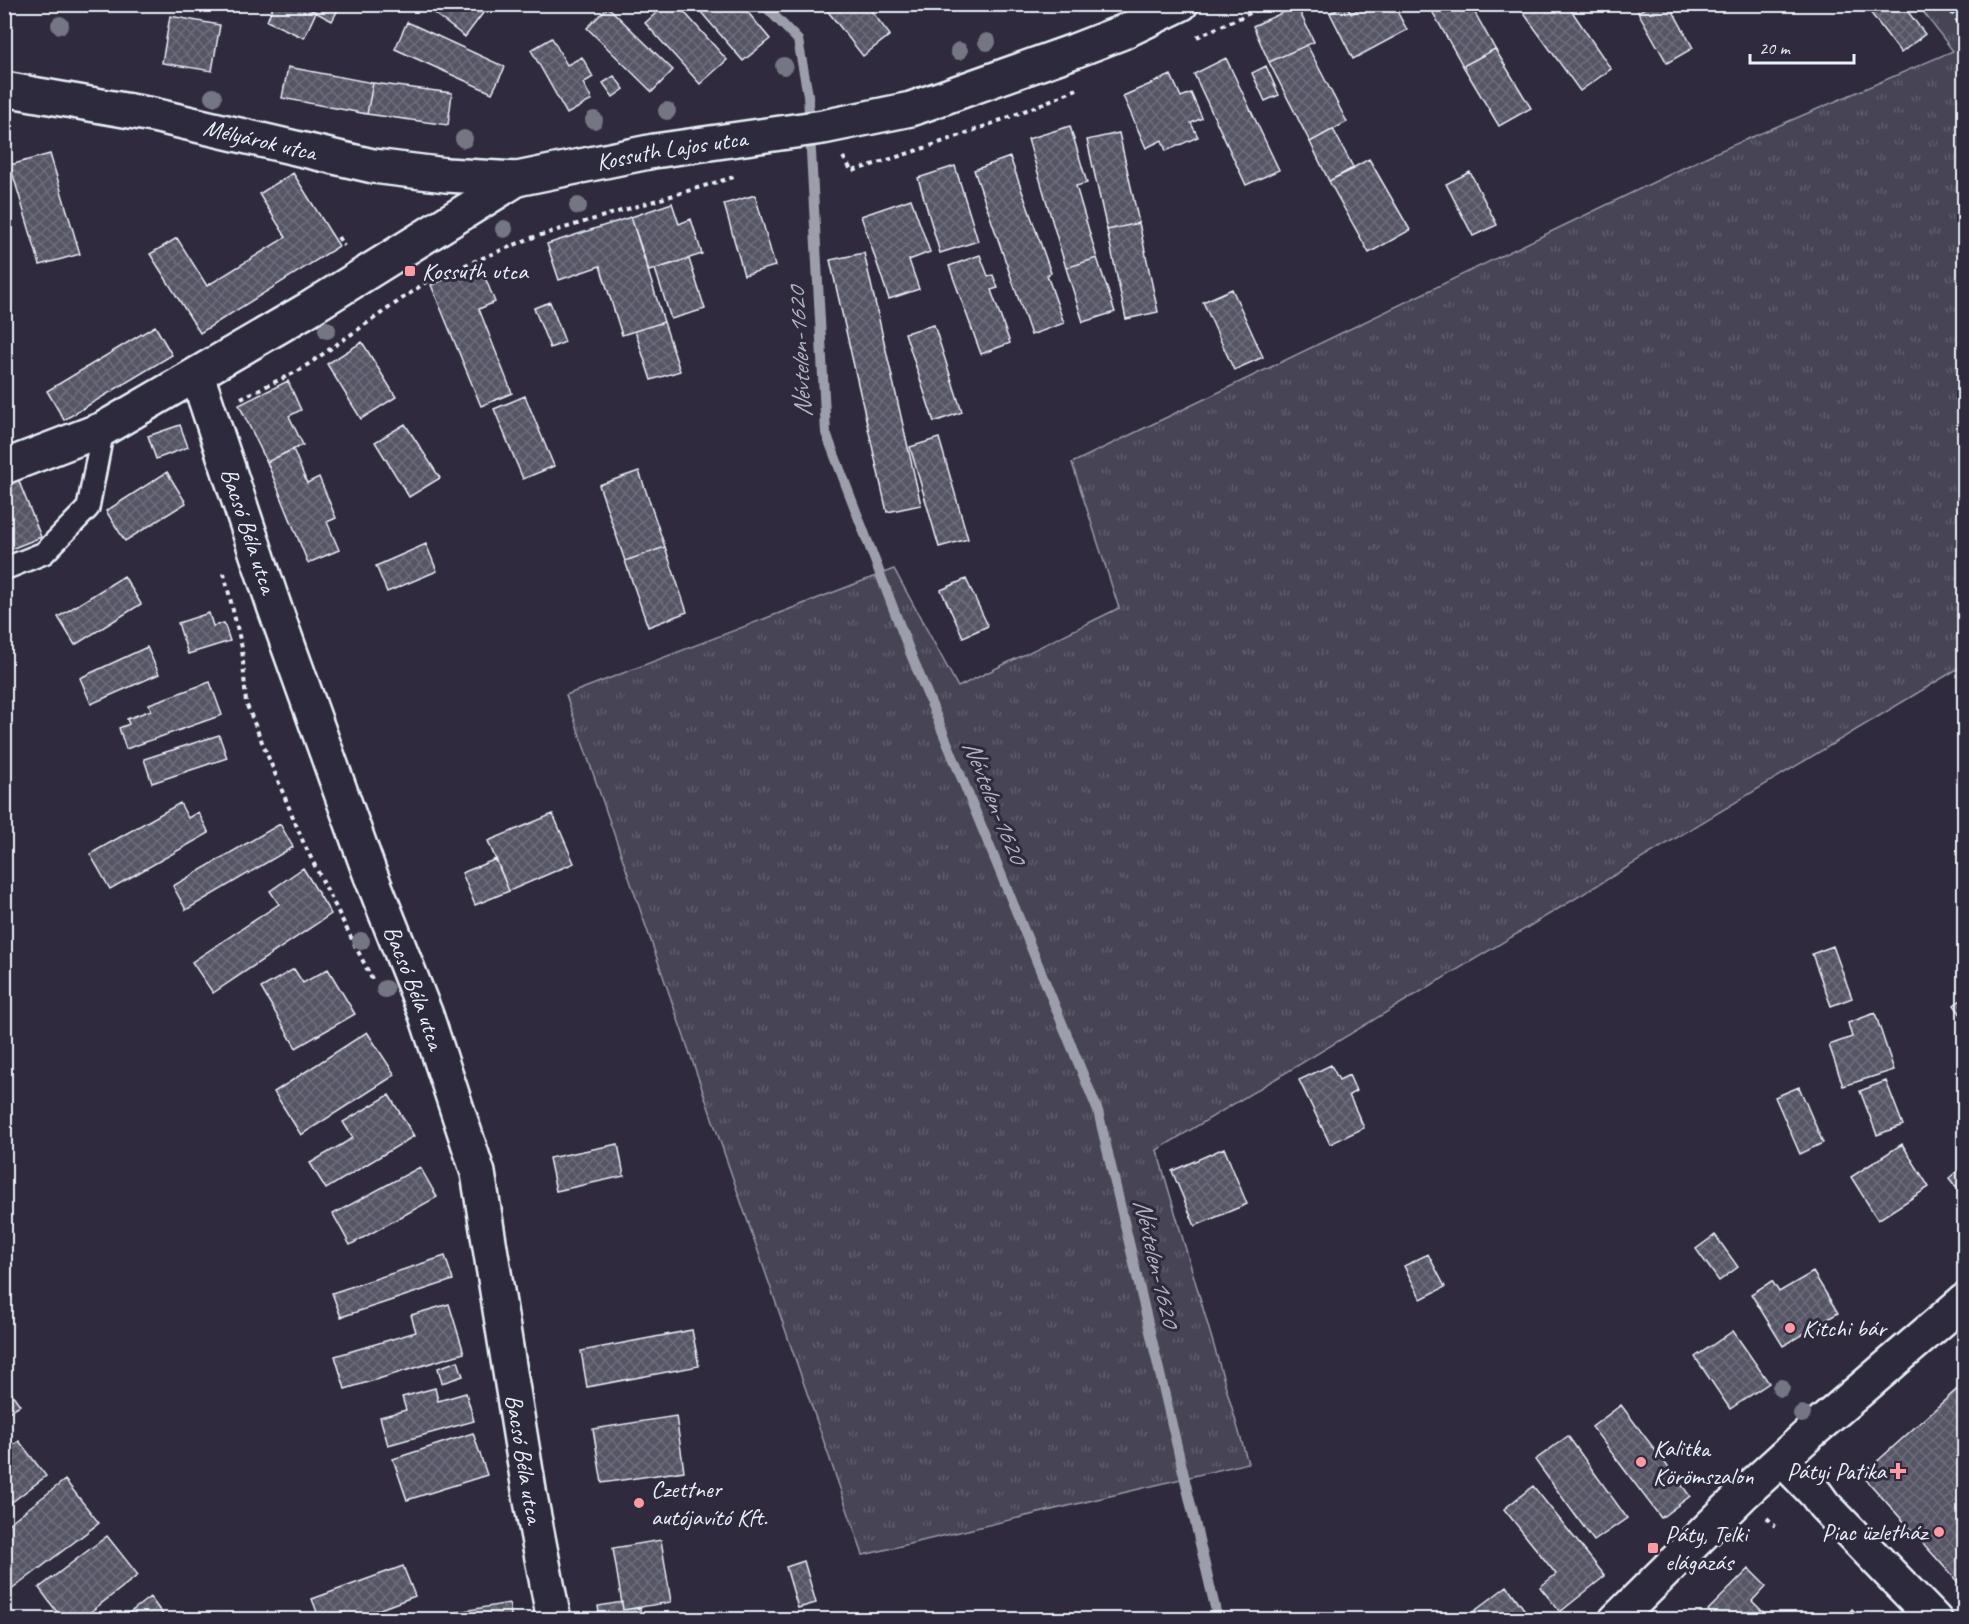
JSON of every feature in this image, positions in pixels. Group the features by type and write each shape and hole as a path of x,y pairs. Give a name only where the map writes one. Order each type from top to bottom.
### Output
{"street":[{"name":"Kossuth Lajos utca","path":"4,467 104,429 197,375 517,179 654,151 812,128 911,109 1123,32 1181,4"},
{"name":"Mélyárok utca","path":"4,89 153,115 373,166 446,175 517,179"},
{"name":"Bacsó Béla utca","path":"197,375 274,606 369,871 426,1015 478,1173 530,1496 554,1620"},
{"path":"1616,1620 1743,1494 1965,1301"},
{"path":"1782,1459 1935,1620"}],"lane":[{"path":"4,569 44,553 88,508 104,429"}],"path":[{"path":"1946,4 1965,30"},
{"path":"210,413 300,369 429,280 531,238 742,175"},
{"path":"223,570 242,648 246,703 304,844 376,989"}],"green space":[{"path":"1918,5 1964,5 1964,665 1157,1150 1248,1463 863,1555 566,695 894,569 958,687 1119,608 1072,463 1710,155 1953,51"}],"building":[{"path":"274,4 300,4 316,12 304,38 267,21"},
{"path":"300,4 341,4 332,21"},
{"path":"422,4 481,4 486,9 465,37"},
{"path":"666,4 677,4 727,60 700,84 645,23"},
{"path":"694,4 741,4 770,39 743,61"},
{"path":"822,4 866,4 890,35 863,56"},
{"path":"1368,4 1393,4 1407,30 1353,59 1330,13 1346,5 1351,14"},
{"path":"1428,4 1470,4 1495,49 1463,66"},
{"path":"1517,4 1567,4 1611,69 1580,91"},
{"path":"1651,4 1669,4 1693,48 1667,63 1638,12"},
{"path":"1864,4 1902,4 1925,34 1901,53"},
{"path":"1297,6 1314,42 1269,62 1253,26"},
{"path":"608,7 673,70 652,92 587,28"},
{"path":"170,16 220,25 212,71 162,63"},
{"path":"407,22 505,67 492,93 395,49"},
{"path":"552,38 567,65 582,57 593,77 583,83 592,100 567,114 531,50"},
{"path":"1307,45 1347,122 1310,142 1269,62"},
{"path":"1495,49 1531,108 1499,126 1463,66"},
{"path":"1226,58 1279,170 1246,185 1194,74"},
{"path":"1266,66 1279,95 1265,101 1252,73"},
{"path":"288,67 373,83 367,114 282,98"},
{"path":"1171,75 1181,97 1191,93 1202,118 1191,123 1198,137 1166,151 1162,140 1146,148 1123,96"},
{"path":"614,76 624,89 613,97 603,83"},
{"path":"373,83 452,93 448,125 367,114"},
{"path":"1070,126 1087,183 1076,186 1097,258 1066,268 1028,139"},
{"path":"1333,129 1354,169 1329,181 1310,142"},
{"path":"1119,133 1139,223 1107,230 1087,140"},
{"path":"50,154 80,254 40,265 10,165"},
{"path":"1010,157 1051,273 1047,275 1064,323 1031,335 974,170"},
{"path":"1369,159 1410,230 1369,253 1329,181"},
{"path":"955,166 978,241 940,253 918,178"},
{"path":"1470,172 1497,225 1473,236 1446,184"},
{"path":"293,173 339,246 200,333 150,254 177,238 207,286 286,237 259,194"},
{"path":"755,195 775,266 744,275 724,204"},
{"path":"911,199 930,252 909,260 919,289 889,299 861,216"},
{"path":"672,203 679,224 691,219 702,254 649,271 631,217"},
{"path":"631,217 664,322 622,335 600,266 559,280 547,244"},
{"path":"1139,223 1158,312 1126,319 1107,230"},
{"path":"864,253 921,505 887,512 830,260"},
{"path":"980,255 988,276 993,275 998,288 991,290 1010,343 981,354 949,266"},
{"path":"1097,258 1115,312 1083,322 1066,268"},
{"path":"689,259 705,309 671,319 655,269"},
{"path":"480,265 495,302 479,309 512,393 481,406 431,285"},
{"path":"1232,289 1263,357 1234,370 1203,302"},
{"path":"550,302 565,342 550,348 534,308"},
{"path":"664,322 680,371 651,380 635,331"},
{"path":"934,325 962,412 934,422 905,333"},
{"path":"155,326 172,355 64,420 47,391"},
{"path":"362,342 396,397 361,419 327,364"},
{"path":"288,381 301,410 289,416 303,445 267,462 239,405"},
{"path":"525,396 554,466 523,479 494,409"},
{"path":"405,424 440,478 409,497 375,442"},
{"path":"180,425 188,447 156,459 148,436"},
{"path":"939,438 968,539 939,547 910,447"},
{"path":"293,449 307,483 319,477 336,518 327,522 339,550 308,563 267,462"},
{"path":"639,471 665,547 625,561 599,485"},
{"path":"167,472 186,503 125,541 106,511"},
{"path":"18,479 41,537 4,552 4,484"},
{"path":"426,544 437,571 387,592 376,566"},
{"path":"665,547 687,612 648,627 625,561"},
{"path":"124,576 141,604 75,645 58,617"},
{"path":"966,579 988,626 963,637 941,590"},
{"path":"209,613 213,626 224,623 230,641 188,654 178,623"},
{"path":"147,647 159,674 91,704 80,678"},
{"path":"210,682 222,715 126,749 119,728 129,724 127,719 151,710 149,704"},
{"path":"219,735 227,758 152,783 144,759"},
{"path":"180,803 188,818 198,812 209,833 110,889 90,854"},
{"path":"553,814 574,863 509,891 488,841"},
{"path":"280,824 293,847 186,910 173,886"},
{"path":"496,859 509,891 475,905 462,873"},
{"path":"303,868 331,914 213,993 192,962 279,904 270,891"},
{"path":"1833,946 1852,998 1831,1006 1812,954"},
{"path":"294,969 303,983 328,969 355,1014 296,1048 261,988"},
{"path":"1964,998 1964,1019 1954,1005"},
{"path":"1875,1013 1894,1070 1843,1086 1829,1045 1852,1037 1848,1023"},
{"path":"367,1032 395,1075 301,1135 274,1092"},
{"path":"1331,1065 1339,1080 1349,1075 1356,1091 1349,1095 1364,1128 1330,1144 1299,1080"},
{"path":"1886,1081 1903,1125 1877,1135 1860,1091"},
{"path":"1799,1087 1823,1143 1800,1154 1775,1097"},
{"path":"389,1095 414,1136 326,1189 310,1163 353,1138 343,1122"},
{"path":"618,1144 624,1176 556,1191 549,1158"},
{"path":"1902,1144 1929,1187 1878,1220 1851,1177"},
{"path":"1224,1148 1247,1204 1195,1226 1172,1171"},
{"path":"1964,1166 1964,1197 1949,1178"},
{"path":"420,1167 437,1197 350,1245 333,1214"},
{"path":"1715,1235 1738,1267 1719,1281 1696,1249"},
{"path":"1428,1254 1445,1287 1421,1299 1404,1266"},
{"path":"445,1256 453,1280 341,1317 332,1293"},
{"path":"1813,1272 1838,1313 1783,1346 1751,1294 1772,1281 1779,1292"},
{"path":"449,1304 464,1353 345,1389 335,1356 416,1332 411,1315"},
{"path":"692,1330 699,1366 587,1387 581,1351"},
{"path":"1733,1331 1769,1383 1730,1409 1695,1357"},
{"path":"458,1361 463,1376 442,1383 438,1368"},
{"path":"4,1383 20,1405 4,1415"},
{"name":"Piac üzletház","path":"1964,1383 1964,1589 1862,1475"},
{"path":"435,1388 438,1401 466,1393 474,1421 388,1445 380,1417 406,1410 402,1397"},
{"name":"Kalitka Körömszalon","path":"1621,1405 1690,1496 1661,1518 1592,1427"},
{"path":"676,1416 684,1471 602,1483 593,1429"},
{"path":"473,1433 487,1475 407,1500 393,1459"},
{"path":"1568,1436 1627,1518 1594,1541 1535,1460"},
{"path":"19,1441 46,1476 4,1508 4,1452"},
{"path":"65,1480 99,1523 6,1594 4,1591 4,1527"},
{"path":"1533,1486 1605,1576 1560,1612 1540,1587 1556,1574 1504,1509"},
{"path":"107,1536 138,1575 80,1620 63,1620 39,1588"},
{"path":"661,1540 671,1602 623,1610 613,1548"},
{"path":"804,1561 816,1603 798,1608 786,1567"},
{"path":"403,1566 415,1596 351,1620 320,1620 312,1599"},
{"path":"1749,1569 1766,1586 1752,1601 1771,1620 1717,1620 1708,1610"},
{"path":"1507,1586 1532,1620 1463,1620"},
{"path":"150,1597 167,1620 120,1620"},
{"path":"622,1602 623,1610 640,1608 641,1620 600,1620 598,1606"},
{"path":"509,1603 512,1620 412,1620"},
{"path":"1852,1609 1863,1620 1842,1620"}],"waterway":[{"name":"Névtelen-1620","path":"763,4 798,40 808,95 826,433 910,652 1098,1111 1218,1620"}],"place":[{"name":"Kossuth utca","path":"410,271"},
{"name":"Kitchi bár","path":"1790,1328"},
{"name":"Kalitka Körömszalon","path":"1641,1462"},
{"name":"Pátyi Patika","path":"1898,1471"},
{"name":"Czettner autójavító Kft.","path":"639,1503"},
{"name":"Piac üzletház","path":"1939,1532"},
{"name":"Páty, Telki elágazás","path":"1653,1548"}]}
